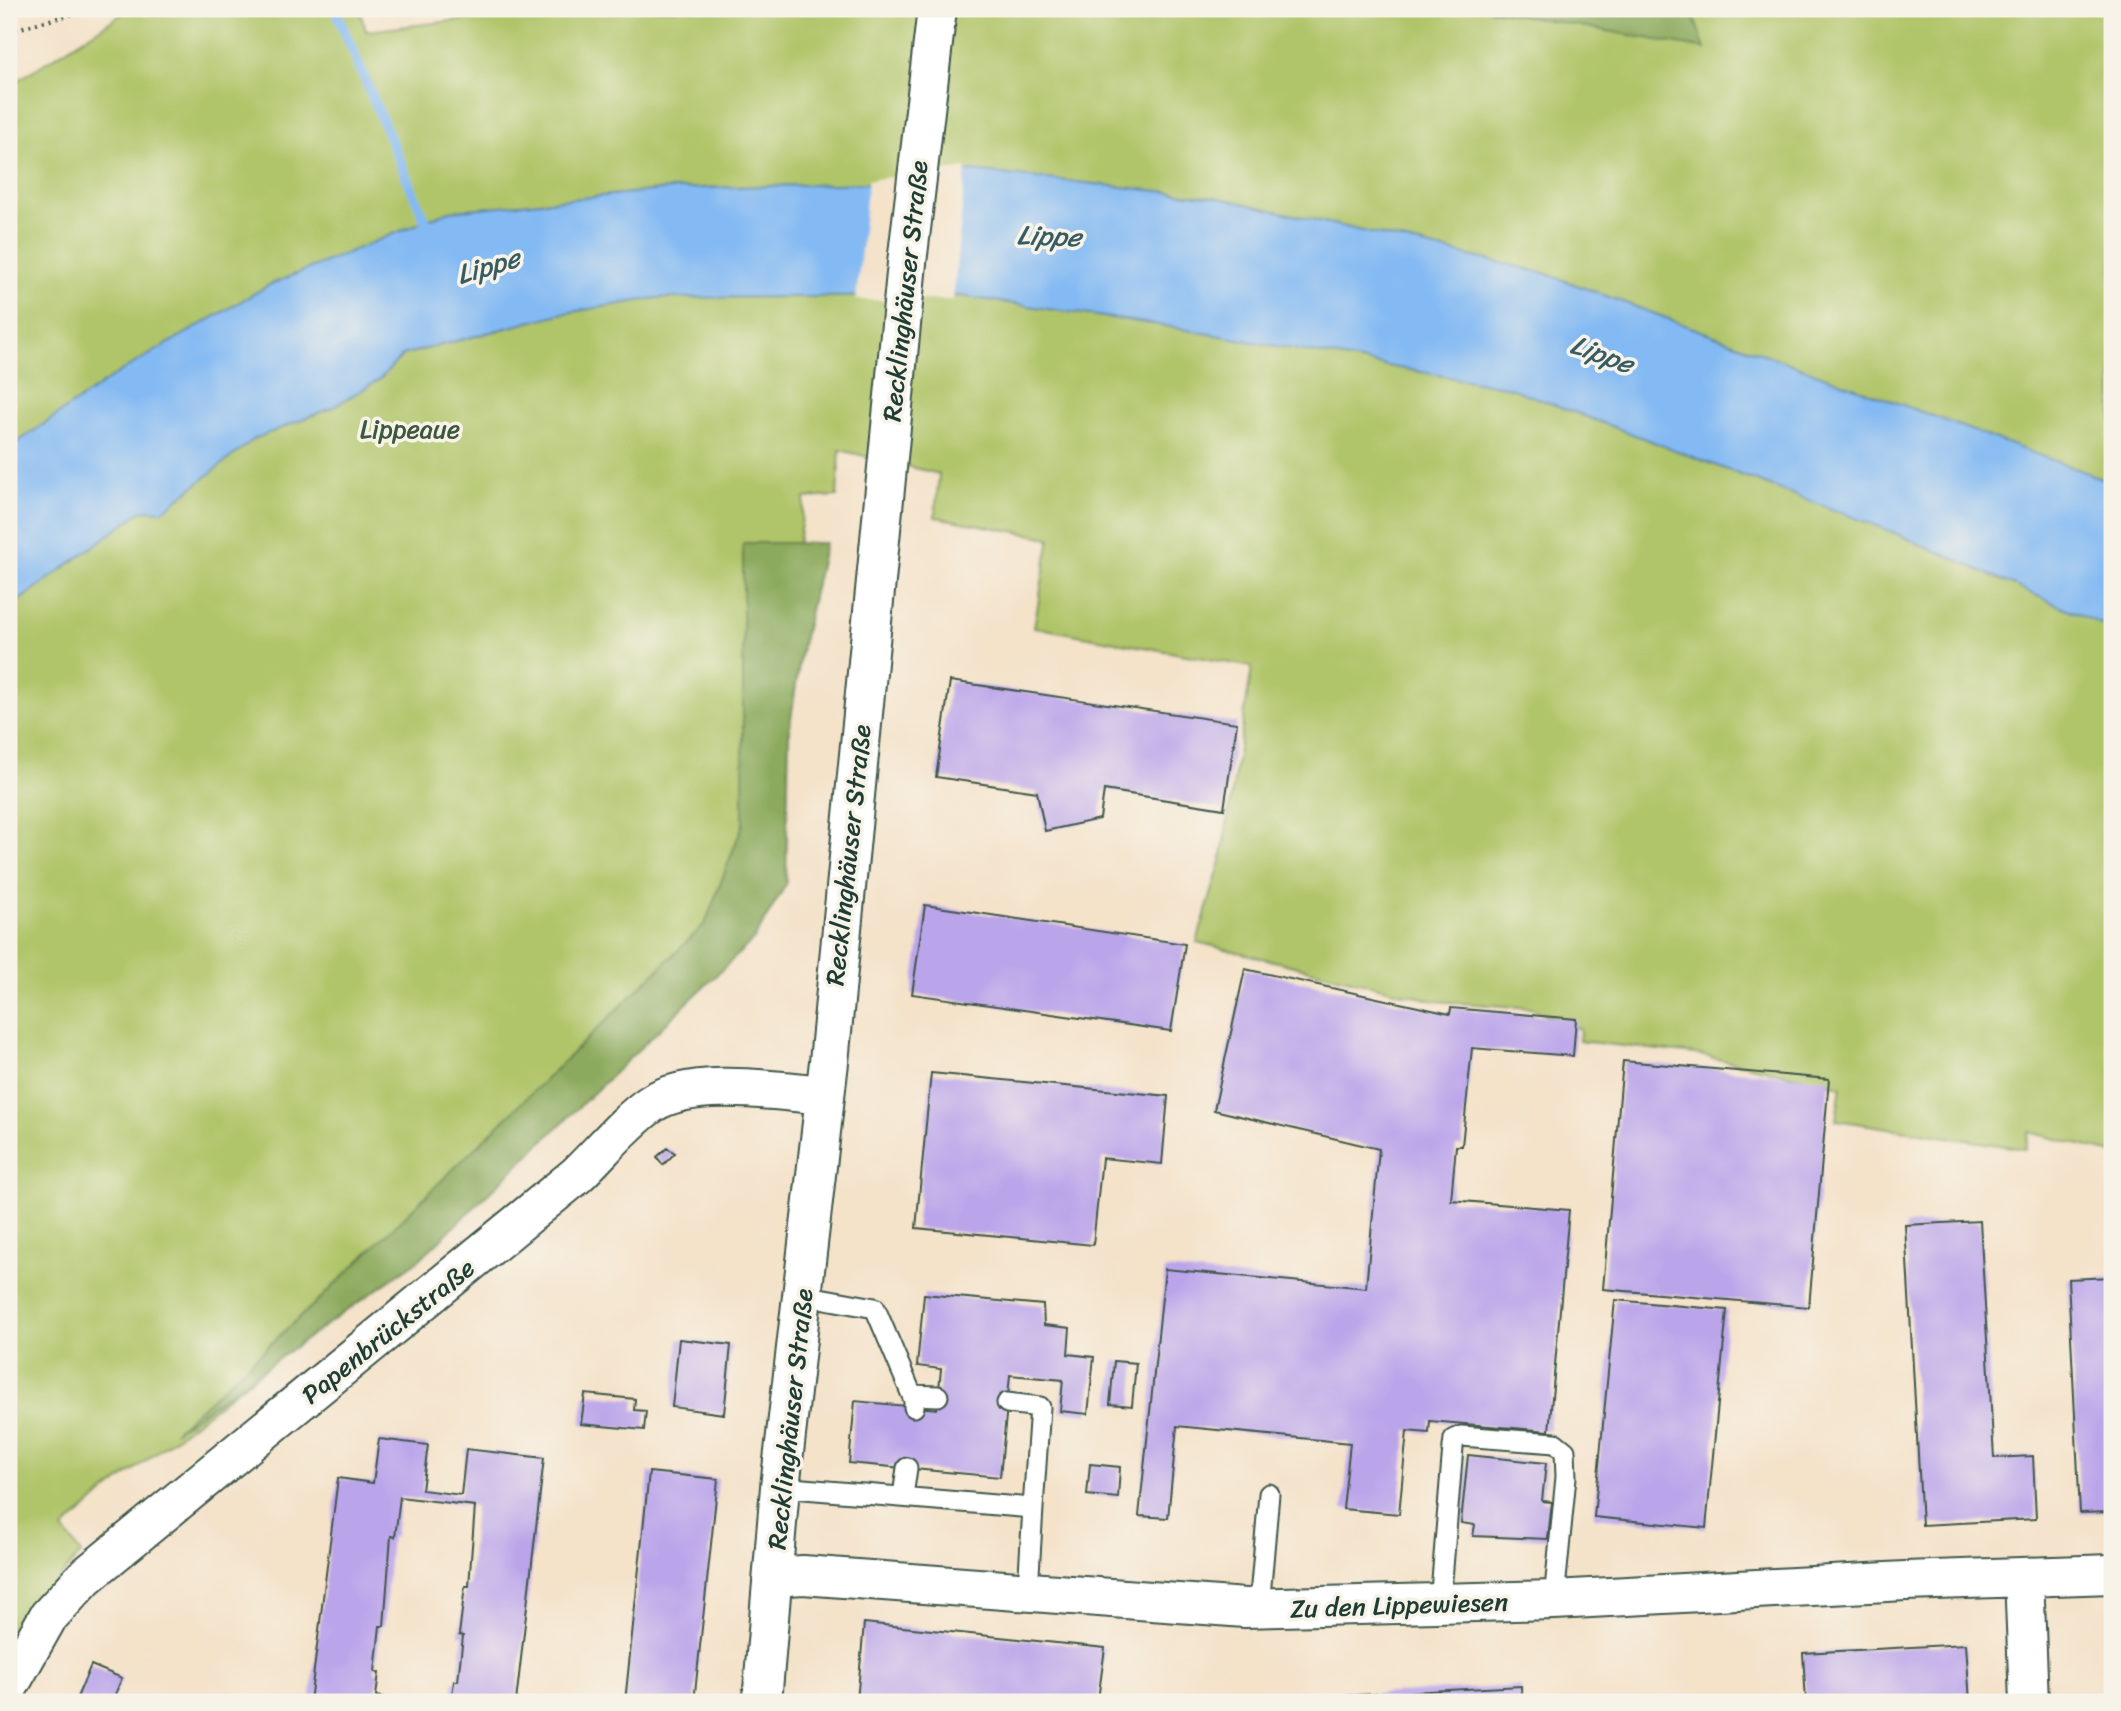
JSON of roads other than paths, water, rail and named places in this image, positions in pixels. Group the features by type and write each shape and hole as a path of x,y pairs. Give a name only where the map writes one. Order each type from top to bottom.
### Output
{"street":[{"name":"Recklinghäuser Straße","path":"762,1702 780,1488 825,1095 882,506 937,9"},
{"name":"Papenbrückstraße","path":"9,1686 48,1617 85,1577 578,1175 652,1104 685,1091 724,1089 825,1095"},
{"name":"Zu den Lippewiesen","path":"774,1577 803,1575 1259,1608 1555,1600 2112,1574"},
{"path":"2024,1577 2029,1702"}],"lane":[{"path":"803,1295 875,1308 913,1401 938,1396"},
{"path":"1007,1403 1040,1407 1028,1590"},
{"path":"1440,1604 1453,1447 1454,1439 1461,1436 1555,1443 1565,1451 1566,1477 1555,1600"},
{"path":"903,1496 907,1468"},
{"path":"780,1488 1033,1508"},
{"path":"1259,1608 1269,1494"}],"water":[{"name":"Lippe","path":"973,171 1216,197 1544,273 2112,482 2112,629 1895,533 1510,388 1165,326 959,296 657,298 560,314 403,355 379,380 331,408 254,439 163,511 143,510 9,608 9,448 121,371 269,285 449,211 671,189 868,183"}],"waterway":[{"path":"335,9 430,232"}],"park label":[{"name":"Lippeaue","path":"410,429"}]}
